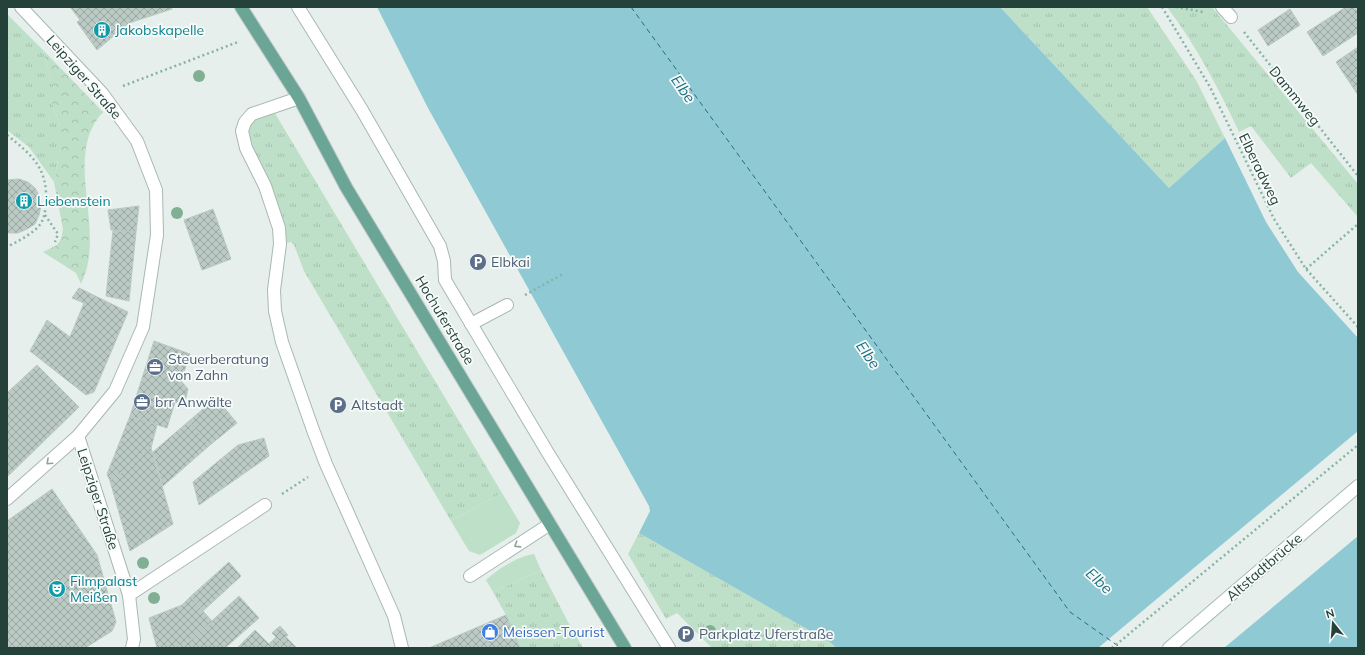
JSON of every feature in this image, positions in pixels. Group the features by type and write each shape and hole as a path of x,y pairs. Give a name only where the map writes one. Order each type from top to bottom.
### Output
{"main road":[{"name":"Hochuferstraße","path":"241,7 299,98 346,187 625,648"}],"street":[{"name":"Leipziger Straße","path":"21,7 102,93 137,141 156,190 157,235 143,327 115,391 78,436 130,595 134,639 132,648"},
{"path":"298,7 362,110 440,246 444,261 445,280 548,454 630,583 669,648"},
{"path":"1222,7 1231,17"},
{"path":"299,98 252,114 245,122 242,131 246,148 265,186 279,228 280,244 274,290 275,311 282,342 326,464 394,616 402,648"},
{"path":"471,324 506,305"},
{"path":"7,499 78,436"},
{"name":"Altstadtbrücke","path":"1170,648 1358,486"},
{"path":"130,595 265,505"},
{"path":"470,576 550,524"}],"path":[{"name":"Elberadweg","path":"1162,7 1210,87 1274,220 1306,269 1358,327"},
{"path":"1176,7 1231,17"},
{"name":"Dammweg","path":"1231,17 1357,172 1358,176"},
{"path":"102,93 209,55 257,34"},
{"path":"7,135 28,152 42,170 47,188 45,215 39,226 27,236 7,247"},
{"path":"45,215 58,234 55,242"},
{"path":"1306,269 1358,224"},
{"path":"506,305 563,274"},
{"path":"1112,648 1358,445"},
{"path":"265,505 326,464"}],"green space":[{"path":"1000,7 1147,7 1196,80 1225,138 1169,188"},
{"path":"1167,7 1212,7 1358,184 1358,217 1311,163 1291,178 1251,126 1239,132 1206,68 1188,37"},
{"path":"7,14 43,50 51,78 51,100 60,126 60,148 54,182 29,147 7,130"},
{"path":"43,50 103,112 91,130 86,150 86,195 90,241 88,263 81,284 76,273 43,252 57,245 61,239 63,229 54,182 60,148 60,126 51,100 51,78"},
{"path":"273,110 502,493 451,521 304,271 294,245 291,242 280,244 246,148 245,122"},
{"path":"502,493 520,523 516,533 480,555 469,551 451,521"},
{"path":"639,533 831,642 837,648 712,648 677,613 666,619 628,554"},
{"path":"534,554 541,570 493,592 486,580 508,564 521,557"},
{"path":"541,570 583,648 520,648 506,615 493,592"}],"water":[{"name":"Elbe","path":"377,7 1000,7 1169,188 1225,138 1266,222 1298,272 1358,338 1358,648 837,648 830,642 639,533 650,511 649,506 428,108"}],"pier":[{"path":"1358,431 1358,536 1224,648 1098,648"}],"building":[{"name":"Jakobskapelle","path":"70,7 171,7 172,9 129,23 97,50 77,22 80,20"},
{"path":"1346,7 1355,7 1358,12 1358,33 1323,56 1307,32"},
{"path":"1290,9 1300,25 1268,46 1258,30"},
{"path":"1358,47 1358,95 1336,62"},
{"name":"Liebenstein","path":"19,179 28,182 35,188 40,197 41,206 35,224 18,233 9,233 7,232 7,180"},
{"path":"139,206 136,232 111,230 108,210"},
{"path":"213,209 231,259 202,270 184,220"},
{"path":"113,231 136,232 129,301 106,296"},
{"path":"79,288 128,312 94,392 86,395 30,351 47,320 70,337 84,303 72,298"},
{"path":"154,341 190,354 181,381 188,389 186,398 178,403 175,402 167,428 130,416"},
{"path":"37,365 79,407 7,477 7,393"},
{"path":"216,398 237,423 210,445 189,421"},
{"path":"130,416 157,425 151,448 110,481 107,474"},
{"path":"189,421 210,445 163,486 153,452"},
{"path":"264,438 269,456 199,505 193,482 238,445"},
{"path":"151,448 173,524 130,551 110,481"},
{"name":"Filmpalast Meißen","path":"52,489 97,555 116,622 112,631 85,648 7,648 7,521"},
{"path":"229,562 241,576 203,611 190,597"},
{"path":"239,596 259,618 225,648 171,648 189,642"},
{"path":"190,597 212,621 189,642 171,648 157,648 149,618 182,605"},
{"name":"Meissen-Tourist","path":"506,615 520,648 429,648"},
{"path":"280,626 288,635 281,642 272,633"},
{"path":"255,630 273,648 237,648"},
{"path":"276,637 281,642 273,648 269,644"},
{"path":"286,637 297,648 274,648 281,642"}],"ferry route":[{"path":"631,7 1070,612 1121,648"}],"place":[{"name":"Jakobskapelle","path":"102,30"},
{"name":"Liebenstein","path":"24,201"},
{"name":"Elbkai","path":"478,262"},
{"name":"Steuerberatung von Zahn","path":"155,367"},
{"name":"brr Anwälte","path":"142,402"},
{"name":"Altstadt","path":"338,405"},
{"name":"Filmpalast Meißen","path":"57,589"},
{"name":"Meissen-Tourist","path":"490,632"},
{"name":"Parkplatz Uferstraße","path":"686,634"}]}
